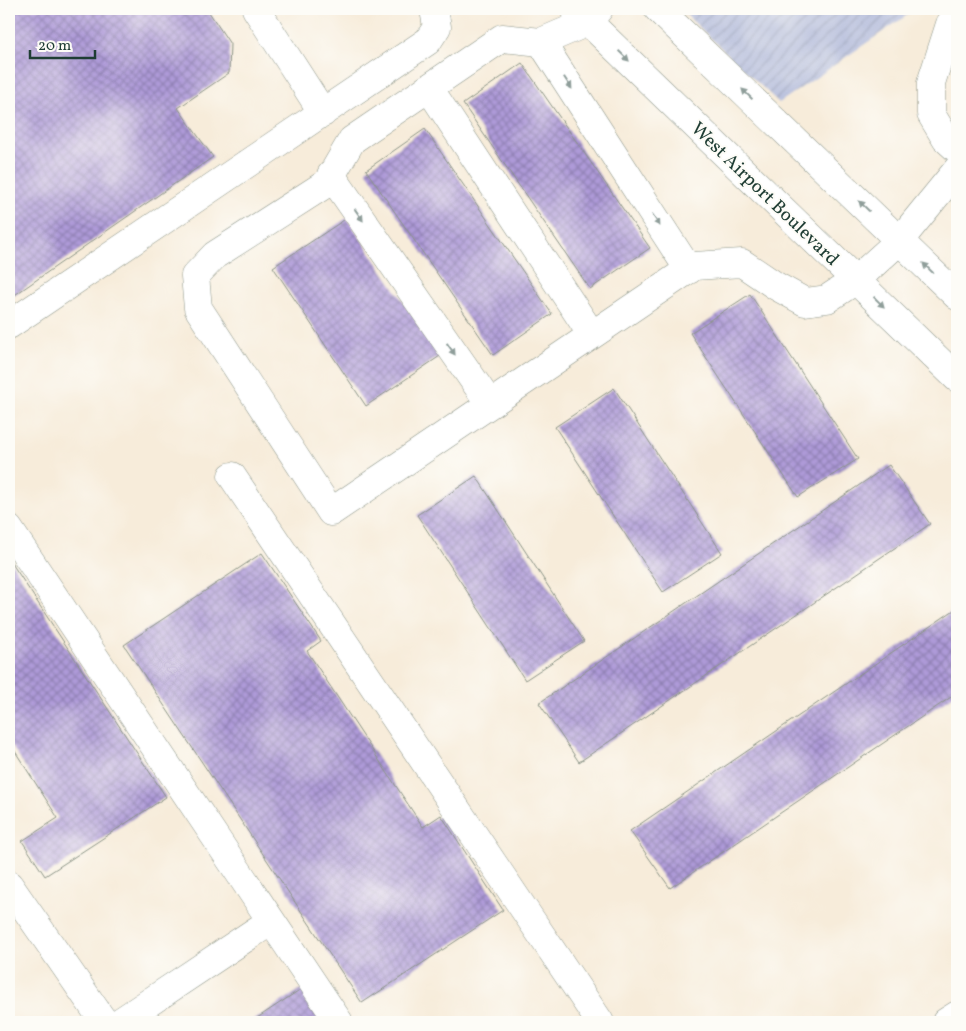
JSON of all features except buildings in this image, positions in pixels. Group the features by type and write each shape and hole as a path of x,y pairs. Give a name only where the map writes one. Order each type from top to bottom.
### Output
{"main road":[{"path":"256,9 323,113"},
{"path":"9,325 428,42 437,27 434,9"},
{"path":"658,9 957,296"},
{"path":"588,13 541,42 502,38 352,140 327,183 215,255 195,276 198,308 331,512 694,266 742,264 805,302 827,299 856,280 900,240 957,170"},
{"name":"West Airport Boulevard","path":"588,13 957,378"},
{"path":"957,17 950,24 931,83 931,114 946,139 957,149"},
{"path":"541,42 688,270"},
{"path":"429,88 592,335"},
{"path":"331,175 490,404"},
{"path":"232,476 600,1022"},
{"path":"9,529 339,1022"},
{"path":"9,884 104,1022"},
{"path":"120,1022 272,921"},
{"path":"946,1022 957,1015"}],"shaded area":[{"path":"680,9 916,9 779,103"}]}
